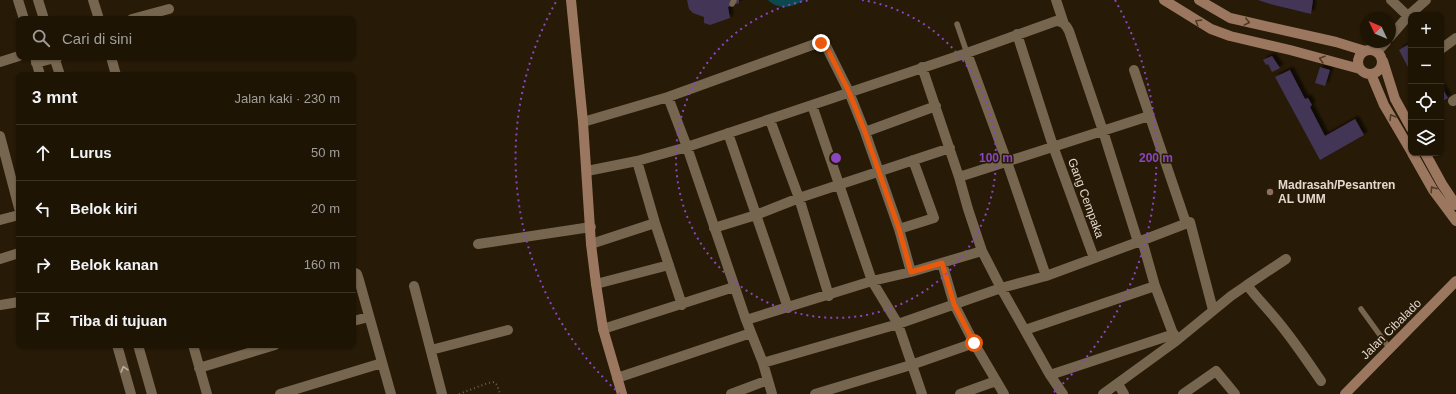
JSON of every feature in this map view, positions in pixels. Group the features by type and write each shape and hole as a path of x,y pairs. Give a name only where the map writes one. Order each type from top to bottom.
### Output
{"street":[{"path":"18,0 23,16"},
{"path":"38,0 43,16"},
{"path":"93,0 98,16"},
{"path":"571,0 583,122 591,244 596,284 603,329 622,394"},
{"path":"1056,0 1064,24"},
{"path":"1164,0 1211,29 1230,36 1360,69 1367,74 1375,73 1381,67 1379,55 1383,48"},
{"path":"1199,0 1230,18 1336,42 1365,51 1373,50 1379,55 1395,99 1408,123"},
{"path":"1391,0 1408,15"},
{"path":"1415,12 1426,0"},
{"path":"143,16 169,9"},
{"path":"1396,31 1408,19"},
{"path":"587,171 637,161 687,147 967,53 1017,34 1060,21 1069,30 1155,286 1175,337"},
{"name":"Gang Cempaka","path":"1017,34 1053,146 1094,258"},
{"path":"1442,48 1456,38"},
{"path":"583,122 668,97 815,44 825,44 849,92 865,132 899,229 911,272"},
{"path":"1360,69 1358,61 1359,57 1365,51"},
{"path":"967,53 1007,162 1046,276"},
{"path":"0,62 16,57"},
{"path":"36,60 39,72"},
{"path":"57,60 59,72"},
{"path":"111,60 115,72"},
{"path":"922,67 950,148 982,250 1001,288 1050,375 1063,394"},
{"path":"1134,70 1186,223"},
{"path":"1371,74 1384,104 1408,145"},
{"path":"668,97 687,147 734,287 763,363 772,394"},
{"path":"812,105 838,186 872,281 898,324 922,394"},
{"path":"865,132 936,106"},
{"path":"959,177 1149,116"},
{"path":"770,120 799,198 829,296"},
{"path":"728,133 788,308"},
{"path":"0,136 4,167 16,200"},
{"path":"714,228 950,148"},
{"path":"1414,156 1433,190 1456,221"},
{"path":"1427,156 1442,184 1456,205"},
{"path":"899,229 934,218 913,160"},
{"path":"637,161 655,223 682,305"},
{"path":"0,220 16,216"},
{"path":"763,363 898,324 1001,288 1046,276 1190,222 1214,310"},
{"path":"591,244 655,223"},
{"path":"478,244 591,227"},
{"path":"746,320 829,296 872,281 911,272 982,250"},
{"path":"0,259 16,254"},
{"path":"1103,394 1118,384 1175,337 1286,259"},
{"path":"942,263 954,304 974,343 1004,394"},
{"path":"596,284 669,265"},
{"path":"356,274 391,394"},
{"name":"Jalan Cibalado","path":"1345,394 1456,281"},
{"path":"1247,285 1298,348 1320,381"},
{"path":"414,286 442,394"},
{"path":"1025,330 1155,286"},
{"path":"603,329 682,305 734,287"},
{"path":"0,305 16,302"},
{"path":"356,320 369,317"},
{"path":"431,350 508,330"},
{"path":"617,378 751,333"},
{"path":"1050,375 1175,337"},
{"path":"815,394 911,365 974,343"},
{"path":"118,348 131,394"},
{"path":"139,348 152,394"},
{"path":"194,348 207,394"},
{"path":"199,368 262,348"},
{"path":"280,394 382,363"},
{"path":"1183,394 1216,371 1235,394"},
{"path":"731,394 745,392 768,380"},
{"path":"960,394 996,381"},
{"path":"1118,384 1124,394"}],"lane":[{"path":"957,24 967,53"},
{"path":"1361,309 1390,349"}],"path":[{"path":"459,394 477,386 494,382 497,385 500,394"}],"water":[{"path":"768,0 804,0 795,5 781,7"}],"building":[{"path":"687,0 739,0 739,3 728,7 730,18 710,25 704,23 704,17 693,13 689,9"},
{"path":"1258,0 1313,0 1311,14"},
{"path":"1408,45 1408,67 1399,50"},
{"path":"1272,56 1280,68 1272,72 1268,64 1266,65 1263,60"},
{"path":"1320,67 1330,70 1325,86 1315,83"},
{"path":"1290,70 1305,99 1308,98 1312,105 1310,107 1325,136 1355,119 1364,135 1320,160 1275,77"},
{"path":"1444,91 1448,98 1444,100"}],"place":[{"name":"Madrasah/Pesantren AL UMM","path":"1270,192"}],"route":[{"path":"821,43 825,44 849,92 865,132 899,229 911,272 942,263 954,304 974,343"}]}
